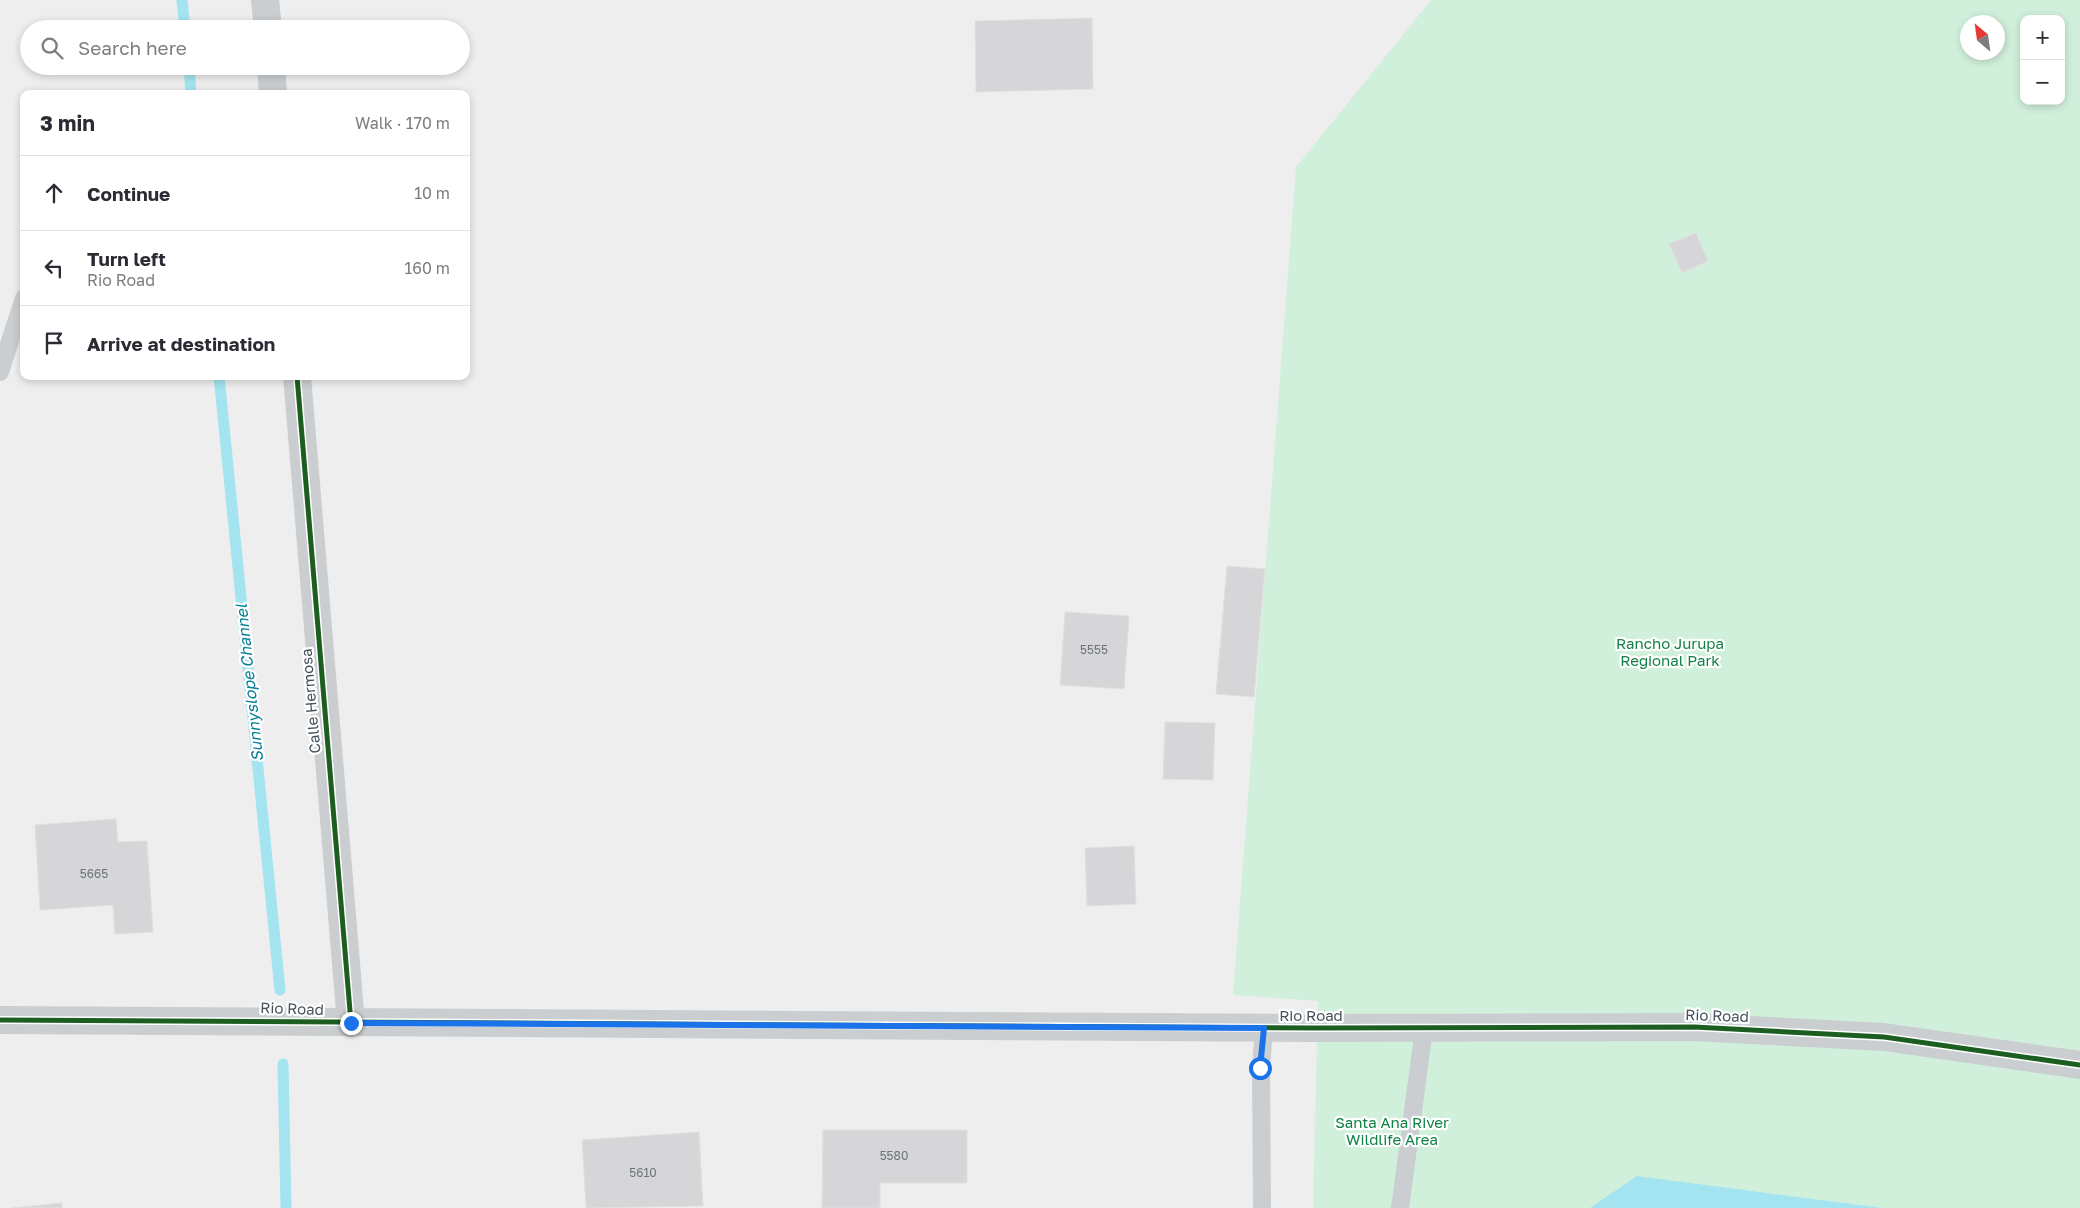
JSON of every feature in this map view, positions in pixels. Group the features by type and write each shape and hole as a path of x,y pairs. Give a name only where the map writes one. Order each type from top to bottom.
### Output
{"street":[{"path":"265,0 267,20"},
{"path":"272,75 273,90"},
{"name":"Calle Hermosa","path":"297,380 351,1023"},
{"name":"Rio Road","path":"0,1020 252,1020 351,1023 1264,1028 1694,1027 1865,1036 2080,1065"}],"lane":[{"path":"0,372 20,310"},
{"path":"1262,1208 1260,1068 1264,1028"},
{"path":"1400,1208 1424,1028"}],"green space":[{"name":"Rancho Jurupa Regional Park","path":"1431,0 2080,0 2080,1208 1313,1208 1318,1001 1233,995 1296,167"}],"water":[{"path":"1637,1176 1882,1208 1590,1208"}],"building":[{"path":"1092,18 1093,89 976,92 975,21"},
{"path":"1696,233 1708,261 1682,273 1669,244"},
{"path":"1227,566 1265,569 1254,697 1216,694"},
{"path":"1065,612 1129,616 1124,689 1060,685"},
{"path":"1165,722 1215,723 1213,780 1163,779"},
{"path":"116,819 118,842 147,841 153,932 115,934 113,905 40,910 35,825"},
{"path":"1134,846 1136,904 1087,906 1085,848"},
{"path":"823,1130 967,1130 967,1183 880,1183 880,1208 822,1208"},
{"path":"699,1132 703,1206 586,1208 582,1140"},
{"path":"62,1203 62,1208 12,1208"}],"waterway":[{"name":"Sunnyslope Channel","path":"182,0 184,20"},
{"name":"Sunnyslope Channel","path":"190,75 191,90"},
{"name":"Sunnyslope Channel","path":"219,380 280,990"},
{"name":"Sunnyslope Channel","path":"283,1064 286,1208"}],"cycle path":[{"path":"297,380 351,1023"},
{"path":"0,1020 1315,1028 1694,1027 1884,1037 2080,1065"}],"route":[{"path":"351,1023 1264,1028 1260,1068"}],"park label":[{"name":"Santa Ana River Wildlife Area","path":"1392,1132"}]}
